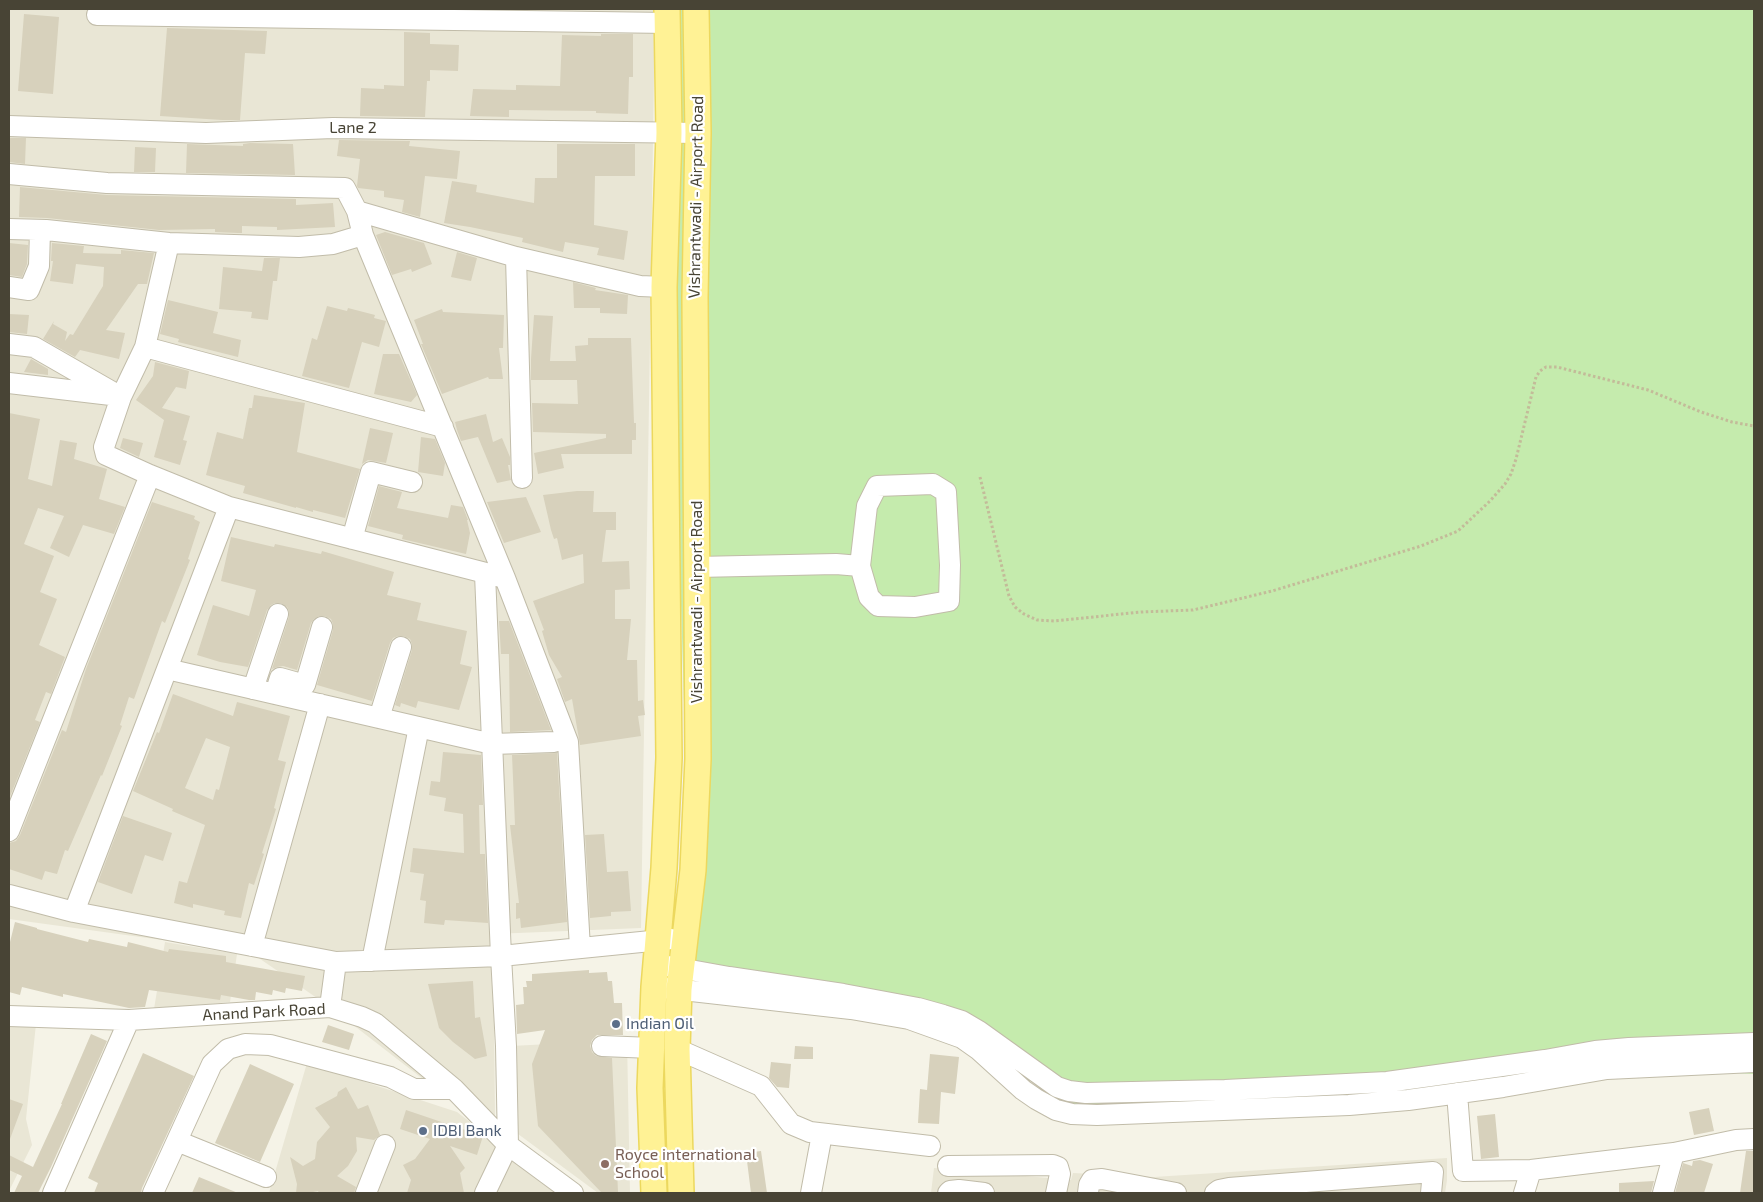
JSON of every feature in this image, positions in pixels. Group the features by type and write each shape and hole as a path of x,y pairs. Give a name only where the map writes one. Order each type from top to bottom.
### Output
{"main road":[{"name":"Vishrantwadi - Airport Road","path":"682,1193 677,1049 681,978 693,870 698,759 695,279 698,133 696,9"},
{"name":"Vishrantwadi - Airport Road","path":"654,1193 650,1088 669,758 664,287 669,133 668,16"}],"street":[{"path":"97,15 668,16"},
{"name":"Lane 2","path":"9,126 206,134 333,128 698,133"},
{"path":"9,174 107,183 345,188 357,211 364,234 443,427 495,576 568,742 580,948"},
{"path":"357,211 516,257 640,286 664,287"},
{"path":"9,229 40,230 169,243 299,246 333,244 364,234"},
{"path":"9,287 29,290 39,266 40,230"},
{"path":"169,243 145,347 121,397 104,451 106,455 229,507 495,576"},
{"path":"516,257 522,478"},
{"path":"9,344 34,347 121,397"},
{"path":"145,347 443,427"},
{"path":"9,382 121,397"},
{"path":"352,539 371,472 412,482"},
{"path":"9,831 150,475"},
{"path":"934,484 946,492 950,564 949,601 915,607 878,606 869,597 860,566 867,506 877,486 934,484"},
{"path":"74,912 229,507"},
{"path":"697,567 836,564 860,566"},
{"path":"485,1193 508,1145 506,1046 492,744 495,576"},
{"path":"253,689 278,614"},
{"path":"275,694 280,678 305,685 322,626"},
{"path":"379,718 401,647"},
{"path":"167,669 492,744 554,742"},
{"path":"252,946 320,704"},
{"path":"372,961 419,727"},
{"path":"9,895 74,912 336,962 501,956 685,939"},
{"path":"330,1007 336,962"},
{"path":"655,976 681,978 729,977 843,994 943,1014 962,1021 979,1031 1057,1087 1086,1093 1225,1090 1387,1082 1545,1060 1595,1051 1754,1043"},
{"path":"681,978 909,1019 940,1029 962,1038 979,1050 1023,1090 1036,1099 1056,1110 1072,1114 1098,1115 1349,1105 1503,1087 1607,1069 1754,1062"},
{"name":"Anand Park Road","path":"9,1016 129,1020 330,1007 362,1016 375,1023 454,1089 508,1145 573,1193"},
{"path":"53,1193 129,1020"},
{"path":"153,1193 212,1064 228,1049 245,1044 270,1044 390,1077 414,1089 454,1089"},
{"path":"602,1046 652,1048"},
{"path":"677,1049 761,1086 791,1124 810,1132 930,1146"},
{"path":"1457,1093 1463,1171 1531,1170 1674,1153 1736,1140 1754,1139"},
{"path":"811,1193 822,1134"},
{"path":"177,1141 266,1177"},
{"path":"366,1193 385,1145"},
{"path":"1663,1193 1674,1153"},
{"path":"948,1166 1053,1165 1058,1167 1060,1174 1056,1193"},
{"path":"1524,1193 1531,1170"},
{"path":"1215,1193 1229,1188 1434,1172 1431,1193"},
{"path":"1088,1193 1092,1180 1102,1179 1176,1193"},
{"path":"948,1193 959,1190 984,1193"}],"path":[{"path":"980,477 1009,596 1015,606 1024,614 1037,620 1054,621 1203,608 1272,591 1411,549 1458,531 1490,501 1511,474 1536,377 1546,367 1557,367 1648,390 1701,412 1732,422 1754,426"}],"shaded area":[{"path":"9,9 655,9 641,928 493,934 495,1115 490,1131 330,1007 250,952 9,919"},
{"path":"165,942 237,954 230,1002 154,1009"},
{"path":"9,1021 36,1024 26,1119 32,1145 9,1191"},
{"path":"627,1040 630,1193 598,1193 514,1131 511,1046"},
{"path":"307,1063 457,1112 561,1193 269,1193"},
{"path":"1447,1158 1445,1193 931,1193 934,1168 1071,1180 1073,1173 1154,1177"}],"green space":[{"path":"663,9 1754,9 1754,1074 1601,1065 1072,1114 980,1039 692,968"}],"building":[{"path":"24,14 59,17 53,94 18,91"},
{"path":"167,28 267,31 265,54 245,53 240,120 160,116"},
{"path":"404,32 430,33 430,44 459,45 458,71 430,70 430,81 427,81 425,117 360,116 361,88 384,89 384,85 404,86"},
{"path":"601,34 633,34 633,77 629,77 628,114 596,113 596,111 509,110 509,117 470,116 473,89 516,90 516,85 560,86 562,35 601,36"},
{"path":"9,138 26,138 25,164 9,162"},
{"path":"339,140 410,141 409,146 460,151 457,179 425,176 420,217 402,212 404,200 384,197 384,191 358,188 360,159 337,156"},
{"path":"187,144 243,146 243,144 293,144 295,175 186,173"},
{"path":"557,144 635,144 635,176 595,176 594,225 628,231 624,260 597,255 599,248 565,242 563,252 522,242 523,238 444,223 452,181 477,185 476,192 534,203 535,178 557,178"},
{"path":"135,147 156,148 155,172 134,172"},
{"path":"20,187 107,195 296,199 296,205 333,203 335,227 277,230 277,227 242,226 242,233 238,233 215,232 215,229 159,230 47,218 19,217"},
{"path":"385,232 424,243 432,264 412,272 411,269 392,275 376,235"},
{"path":"9,243 28,245 27,264 22,277 9,275"},
{"path":"52,243 84,246 83,253 121,254 121,250 154,253 147,284 138,284 106,330 125,333 119,359 80,350 75,357 43,339 54,321 53,324 67,332 65,341 70,334 73,335 103,286 104,267 76,264 73,284 50,281 53,261 51,261"},
{"path":"457,252 477,258 471,281 451,277"},
{"path":"264,258 280,258 277,281 273,281 268,320 251,318 252,312 219,309 223,267 262,271"},
{"path":"573,282 596,288 595,290 628,295 627,314 600,313 600,308 574,308"},
{"path":"168,300 218,312 213,333 241,340 238,357 178,342 179,339 160,334"},
{"path":"327,306 347,311 348,308 375,315 374,318 386,321 379,347 362,342 349,388 302,376 312,338 317,340"},
{"path":"442,309 443,312 504,315 503,348 499,348 503,379 489,379 488,377 442,394 421,344 423,344 414,320"},
{"path":"9,314 29,315 27,334 9,332"},
{"path":"534,315 553,316 550,361 576,361 575,346 588,345 588,338 631,338 634,423 636,423 636,440 632,440 632,454 561,454 564,468 538,474 534,453 606,438 606,434 533,432 532,403 578,404 577,380 531,380"},
{"path":"383,354 399,354 417,395 411,402 374,394"},
{"path":"31,359 48,369 48,375 24,372"},
{"path":"155,362 189,371 186,389 176,387 162,408 190,416 183,440 187,441 180,465 154,457 164,420 136,400 153,376"},
{"path":"254,395 305,403 297,452 360,469 345,518 296,508 243,493 245,486 206,475 217,432 243,439 249,408 252,408"},
{"path":"9,413 40,419 28,479 52,486 60,440 77,443 74,459 107,469 99,499 125,507 114,534 83,525 69,557 50,548 64,516 38,508 24,544 54,556 40,592 57,599 39,645 65,657 51,694 46,692 35,720 40,722 9,799"},
{"path":"486,414 493,442 502,438 510,457 510,465 508,465 511,480 497,483 478,437 461,441 455,422"},
{"path":"370,428 393,433 386,463 368,460 362,464"},
{"path":"421,437 435,439 445,463 443,476 418,472"},
{"path":"123,438 143,443 139,457 120,448"},
{"path":"379,486 402,492 397,508 448,518 451,505 463,507 470,533 466,554 402,539 403,535 368,526"},
{"path":"594,491 593,512 616,512 616,530 606,530 602,562 629,561 630,589 615,590 615,619 631,619 627,660 637,660 638,701 643,700 645,715 638,716 641,736 580,745 572,699 565,702 557,679 562,677 549,655 542,631 544,630 533,601 584,583 583,554 562,560 557,538 554,539 551,530 543,495"},
{"path":"526,497 541,532 504,543 487,502"},
{"path":"152,502 195,516 194,519 200,522 188,559 190,560 165,623 162,621 134,699 129,697 120,725 122,726 102,776 68,851 65,850 57,874 45,871 42,880 9,869 9,843 16,841 20,835 62,730 66,732 86,669"},
{"path":"231,537 274,547 275,544 321,554 322,551 394,572 387,595 421,603 417,620 467,631 460,664 472,667 459,710 418,701 416,708 401,703 400,707 395,705 412,650 410,639 404,636 393,638 390,643 372,701 317,685 333,630 331,619 325,616 319,616 311,623 297,670 283,666 272,669 289,617 287,607 281,603 271,605 267,610 248,667 220,662 197,655 213,605 249,616 256,590 221,581"},
{"path":"499,621 509,621 551,730 510,732 509,654 501,654"},
{"path":"173,694 233,716 237,702 290,716 278,760 286,762 274,808 276,809 254,885 249,883 241,918 224,915 225,911 193,904 193,908 174,903 179,881 187,883 205,825 133,791 157,732 159,733","holes":["206,738 230,747 219,790 216,789 213,800 185,788"]},
{"path":"443,752 481,755 483,805 479,805 480,854 485,854 488,923 445,920 444,925 424,923 426,901 420,900 424,874 410,872 413,848 464,853 463,814 444,811 446,798 429,795 431,781 440,782"},
{"path":"557,753 567,922 521,928 520,918 516,919 516,903 519,903 510,825 515,825 512,755"},
{"path":"123,816 172,833 163,861 145,855 132,894 98,882"},
{"path":"604,834 607,872 628,871 631,911 611,912 611,916 590,918 585,835"},
{"path":"15,922 88,942 89,939 127,947 128,942 168,952 169,949 226,956 226,962 305,976 302,991 286,988 285,993 273,990 272,995 256,992 255,1000 221,995 220,1000 149,990 145,1007 129,1008 63,994 63,997 22,987 20,995 9,992 9,946"},
{"path":"589,970 589,973 607,972 608,981 612,981 614,1003 622,1003 623,1035 597,1035 592,1040 590,1046 596,1056 612,1058 618,1192 601,1192 538,1126 532,1064 545,1030 517,1034 516,1005 524,1004 523,987 527,987 526,981 532,981 532,974"},
{"path":"473,981 475,1018 480,1017 487,1056 475,1059 439,1028 428,984"},
{"path":"328,1025 354,1034 349,1050 322,1042"},
{"path":"91,1034 107,1041 51,1167 38,1193 14,1193 22,1176 9,1170 9,1155 33,1167"},
{"path":"795,1046 813,1047 813,1059 794,1059"},
{"path":"143,1053 194,1076 141,1193 94,1193 98,1183 88,1178"},
{"path":"930,1054 959,1057 955,1094 941,1092 939,1124 918,1123 920,1089 927,1090"},
{"path":"771,1062 791,1064 789,1088 777,1087 769,1078"},
{"path":"250,1064 294,1084 260,1162 215,1143"},
{"path":"346,1087 358,1109 368,1105 380,1135 374,1140 356,1137 357,1151 348,1166 337,1176 356,1187 354,1193 319,1193 318,1191 296,1193 297,1184 290,1157 303,1166 315,1159 317,1142 330,1127 315,1108 337,1096 338,1092"},
{"path":"9,1099 23,1104 10,1139 9,1138"},
{"path":"1709,1108 1714,1131 1694,1135 1689,1112"},
{"path":"406,1110 483,1136 477,1155 450,1146 465,1168 460,1173 464,1193 407,1193 411,1180 403,1165 415,1159 430,1139 400,1129"},
{"path":"1495,1114 1499,1157 1481,1159 1477,1116"},
{"path":"761,1151 767,1193 751,1193 746,1153"},
{"path":"1746,1151 1754,1151 1754,1193 1740,1193"},
{"path":"1700,1160 1713,1164 1704,1193 1675,1193 1683,1163 1692,1166 1693,1161"},
{"path":"199,1177 238,1193 192,1193"},
{"path":"1654,1181 1651,1193 1619,1193 1619,1183"}],"place":[{"name":"Indian Oil","path":"616,1024"},
{"name":"IDBI Bank","path":"423,1131"},
{"name":"Royce international School","path":"605,1164"}]}
